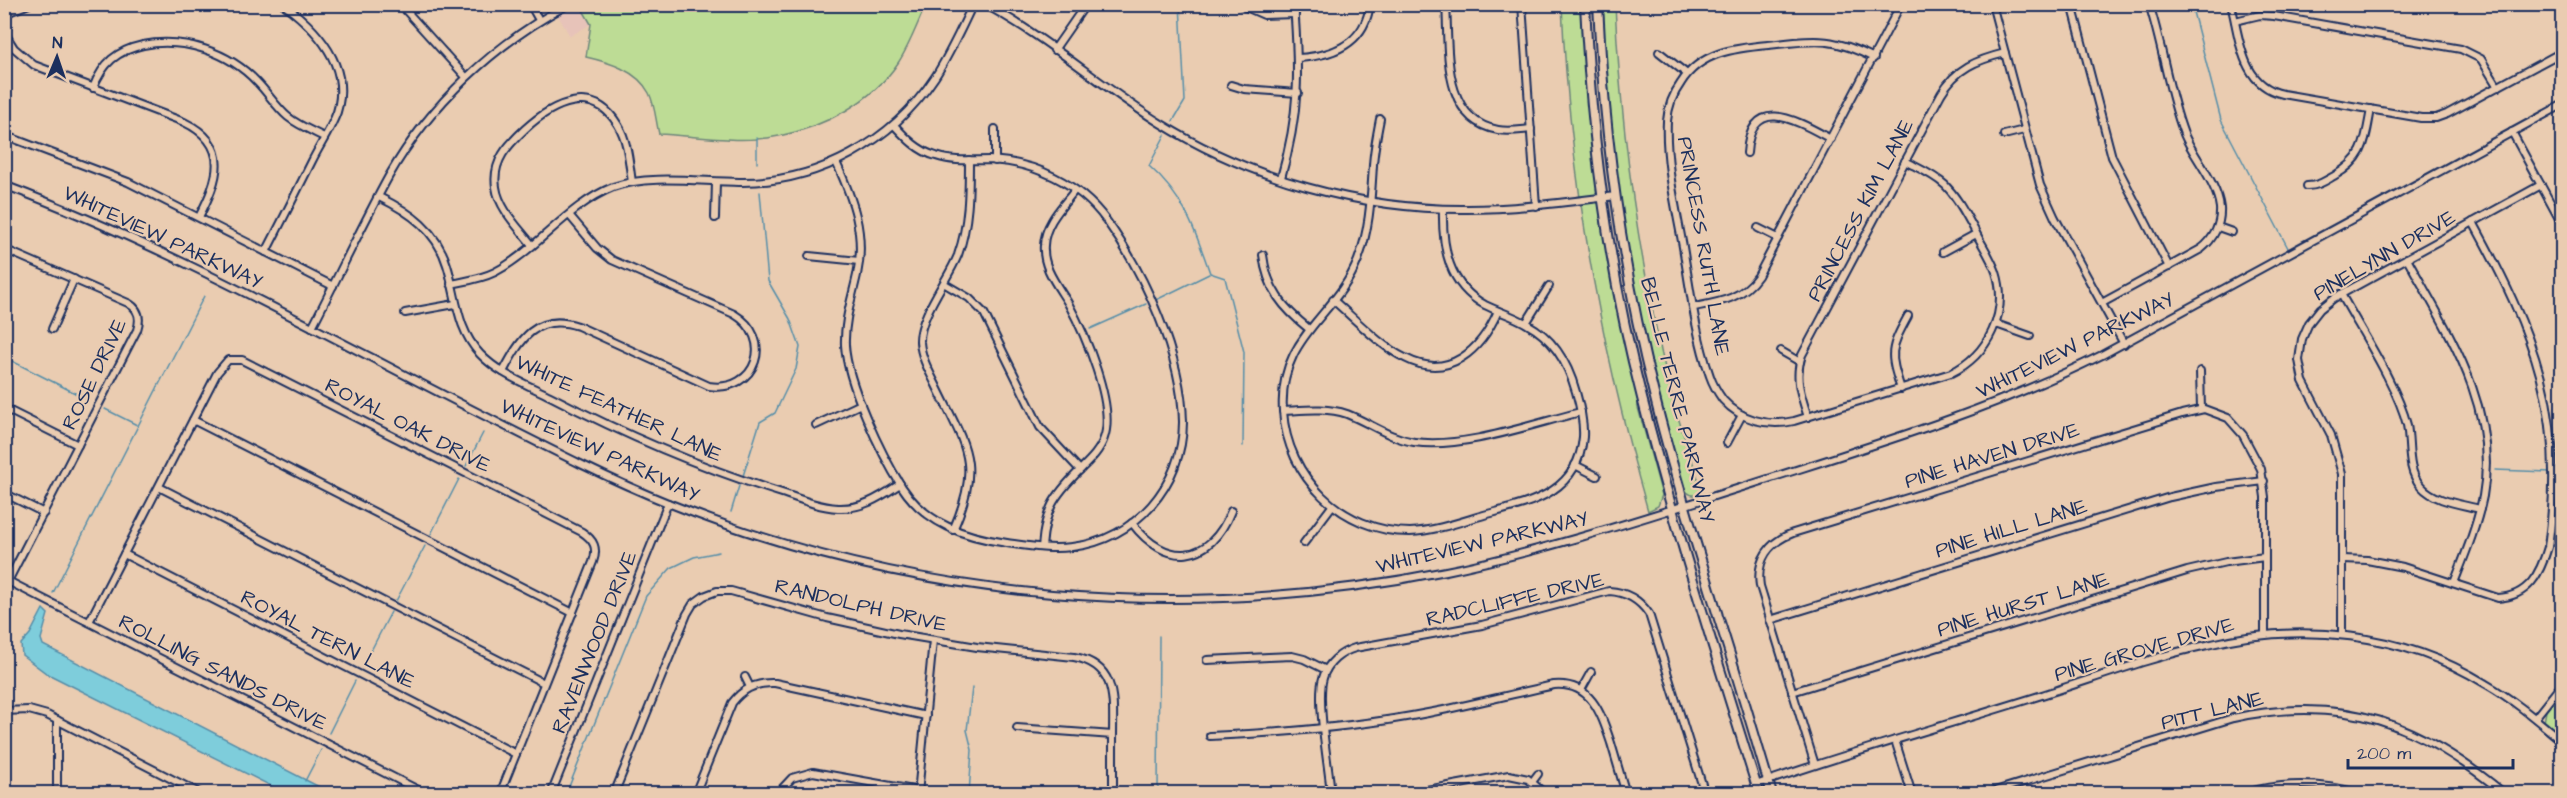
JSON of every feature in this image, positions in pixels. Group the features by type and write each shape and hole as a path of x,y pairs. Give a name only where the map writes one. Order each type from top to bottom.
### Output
{"main road":[{"name":"BELLE TERRE PARKWAY","path":"1586,4 1587,49 1603,197 1641,397 1672,508 1759,794"},
{"name":"BELLE TERRE PARKWAY","path":"1598,4 1604,94 1616,196 1629,280 1645,359 1684,505 1772,794"}],"street":[{"path":"4,14 29,4"},
{"path":"266,252 339,103 340,88 337,69 320,38 283,4"},
{"path":"400,4 466,77"},
{"path":"530,4 540,20"},
{"path":"312,327 379,197 410,144 466,77 540,20 569,4"},
{"path":"451,284 491,274 596,196 616,186 632,182 751,182 787,178 836,162 865,146 894,125 915,103 937,74 973,4"},
{"path":"984,4 1019,25 1173,130 1234,161 1281,178 1371,201 1443,209 1536,206 1616,196"},
{"path":"1054,50 1086,4"},
{"path":"1239,4 1264,15 1295,14"},
{"path":"1281,178 1293,133 1298,93 1294,4"},
{"path":"1298,58 1326,55 1346,46 1361,31 1370,4"},
{"path":"1446,4 1452,82 1460,105 1473,119 1490,128 1502,131 1531,129"},
{"path":"1522,4 1536,206"},
{"path":"1694,307 1730,299 1749,288 1758,276 1901,4"},
{"path":"1992,4 2024,130 2047,201 2124,344"},
{"path":"2072,4 2112,157 2169,267"},
{"path":"2102,303 2204,246 2218,226 2220,213 2218,201 2182,129 2149,4"},
{"path":"2231,4 2247,67 2263,87 2283,94 2421,118 2436,118 2562,52"},
{"path":"2235,21 2260,15 2274,16 2461,49 2481,59 2498,87"},
{"path":"4,32 14,48 30,62 184,122 206,138 214,154 217,173 213,188 199,217"},
{"name":"PRINCESS RUTH LANE","path":"1874,58 1839,43 1805,41 1726,50 1706,59 1687,74 1672,101 1667,131 1678,220 1694,307 1712,381 1723,400 1742,415 1776,424 1808,417 1946,375 1965,365 1986,343 1996,324 2000,300 1998,278 1959,202 1937,179 1905,161"},
{"path":"93,87 104,65 120,52 159,43 192,46 216,53 237,65 256,81 288,117 324,137"},
{"path":"1659,52 1687,74"},
{"name":"PRINCESS KIM LANE","path":"1808,417 1798,384 1800,362 1943,89 1953,77 1972,63 2005,53"},
{"path":"1231,85 1244,89 1298,93"},
{"path":"532,244 499,199 496,173 501,156 509,144 549,109 562,103 581,101 595,105 610,115 618,124 624,139 632,182"},
{"name":"WHITEVIEW PARKWAY","path":"4,185 139,241 583,465 668,503 789,545 916,576 1039,594 1168,600 1281,595 1409,578 1513,556 1684,505 1954,419 2045,382 2124,344 2562,105"},
{"path":"2307,186 2320,184 2354,163 2364,143 2371,109"},
{"path":"1747,153 1748,138 1753,128 1761,120 1773,116 1790,117 1831,138"},
{"path":"1380,119 1373,160 1371,201 1358,261 1346,283 1309,329 1297,348 1288,370 1283,411 1287,437 1294,457 1311,485 1332,506 1378,528 1406,532 1428,530 1539,499 1556,489 1575,465 1583,438 1581,412 1571,375 1562,357 1545,337 1526,323 1498,311 1470,294 1452,272 1444,245 1443,209"},
{"path":"836,162 857,217 861,237 859,261 846,325 845,342 850,376 900,484 925,513 952,530 981,540 1042,547 1086,545 1106,538 1132,523 1156,499 1174,467 1182,438 1181,400 1163,331 1143,283 1107,221 1075,190 1038,169 995,161 946,159 926,152 911,142 894,125"},
{"path":"995,129 995,161"},
{"path":"2004,135 2024,130"},
{"path":"2512,132 2562,224"},
{"path":"4,135 128,182 333,286"},
{"path":"952,530 968,492 967,456 927,365 920,340 924,323 945,284 959,251 966,225 969,160"},
{"path":"715,218 716,182"},
{"name":"PINELYNN DRIVE","path":"2342,635 2343,484 2339,459 2329,431 2303,381 2299,360 2302,339 2311,319 2323,306 2341,294 2541,185"},
{"path":"1042,547 1045,521 1050,505 1059,491 1102,443 1107,429 1106,411 1090,353 1076,318 1047,266 1044,247 1049,225 1075,190"},
{"name":"WHITE FEATHER LANE","path":"379,197 408,212 430,234 445,259 462,325 473,345 503,372 590,416 704,466 816,504 835,508 858,506 871,502 900,484"},
{"path":"503,372 515,348 529,332 544,324 559,322 578,326 709,386 722,387 734,384 743,378 754,365 757,344 753,332 745,321 612,260 593,244 570,216"},
{"path":"2473,222 2540,347"},
{"path":"2218,226 2232,232"},
{"path":"1758,228 1778,238"},
{"path":"1943,252 1976,234"},
{"name":"ROSE DRIVE","path":"4,249 133,306 140,318 137,330 4,589"},
{"path":"1263,255 1274,294 1288,312 1309,329"},
{"path":"809,256 859,261"},
{"path":"2407,258 2465,365 2478,401 2486,460 2480,509 2454,583"},
{"path":"52,329 74,279"},
{"path":"945,284 969,298 984,313 1040,427 1080,470"},
{"path":"1526,323 1549,286"},
{"path":"2341,294 2400,404 2408,433 2412,468 2418,483 2438,498 2480,509"},
{"path":"1333,300 1398,354 1427,365 1447,363 1469,353 1487,335 1498,311"},
{"path":"405,313 455,304"},
{"path":"1901,389 1893,364 1893,348 1908,316"},
{"path":"1996,324 2030,336"},
{"path":"1781,351 1800,362"},
{"name":"ROYAL OAK DRIVE","path":"89,622 220,367 228,360 239,359 582,532 595,545 595,558 500,794"},
{"path":"2200,371 2201,409 2220,414 2236,425 2259,465 2264,481 2265,634"},
{"path":"816,425 861,404"},
{"path":"4,408 78,445"},
{"name":"PINE HAVEN DRIVE","path":"1815,765 1760,586 1760,568 1769,548 1785,536 2201,409"},
{"path":"1283,411 1333,411 1354,417 1389,436 1412,442 1437,444 1472,439 1581,412"},
{"path":"1727,443 1742,415"},
{"path":"193,420 573,613"},
{"path":"1575,465 1597,476"},
{"name":"PINE HILL LANE","path":"1770,620 2170,497 2216,487 2264,481"},
{"path":"2343,559 2394,565 2495,598 2514,595 2529,586 2539,573 2555,521 2561,482"},
{"path":"159,487 544,683"},
{"path":"4,493 44,513"},
{"name":"RAVENWOOD DRIVE","path":"551,794 668,503"},
{"path":"1304,543 1332,506"},
{"path":"1132,523 1145,540 1155,547 1168,552 1185,553 1202,549 1215,540 1231,511"},
{"name":"ROYAL TERN LANE","path":"124,554 516,754"},
{"name":"PINE HURST LANE","path":"1792,692 2187,571 2226,562 2265,557"},
{"name":"ROLLING SANDS DRIVE","path":"7,580 426,794"},
{"name":"RANDOLPH DRIVE","path":"614,794 685,617 693,604 708,594 722,590 841,622 933,640 1074,657 1089,661 1104,674 1111,687 1113,794"},
{"name":"RADCLIFFE DRIVE","path":"1326,670 1341,654 1355,648 1482,625 1605,592 1625,594 1641,604 1651,619 1705,794"},
{"name":"PINE GROVE DRIVE","path":"1756,785 2205,645 2265,634 2300,632 2342,635 2383,642 2437,659 2493,688 2562,741"},
{"path":"777,794 792,778 813,772 918,793 933,640"},
{"path":"1207,660 1292,656 1326,670 1321,689 1331,794"},
{"path":"1581,690 1591,672"},
{"path":"745,677 750,687"},
{"path":"696,794 730,707 740,694 750,687 763,683 775,683 926,716"},
{"path":"2535,718 2562,684"},
{"path":"1210,736 1324,728 1426,714 1554,685 1570,686 1581,690 1593,700 1601,714 1626,794"},
{"name":"PITT LANE","path":"1985,794 2224,720 2260,713 2302,710 2365,717 2414,733 2458,757 2505,794"},
{"path":"4,711 34,711 57,720 201,794"},
{"path":"57,720 57,794"},
{"path":"1017,728 1113,735"},
{"path":"1895,740 1912,794"},
{"path":"1532,782 1538,774"},
{"path":"1406,794 1505,775 1519,776 1532,782 1545,794"},
{"path":"2242,794 2292,785 2327,786 2361,794"}],"shaded area":[{"path":"580,5 591,24 570,36 557,14"}],"green space":[{"path":"580,5 926,5 898,63 875,90 861,101 830,119 796,132 765,138 735,139 659,134 653,103 644,85 621,68 586,57 591,24"},
{"path":"1562,5 1582,5 1591,120 1640,403 1637,404 1662,495 1658,506 1648,511 1616,387 1590,260 1572,133"},
{"path":"1601,5 1615,5 1627,150 1649,294 1670,389 1703,494 1694,495 1687,492 1679,477 1638,307 1614,158"},
{"path":"2562,691 2562,736 2544,722 2546,711"}],"water":[{"path":"43,609 48,614 41,639 43,645 331,793 285,793 46,673 22,655 21,644 30,634"}],"waterway":[{"path":"1173,121 1185,101 1180,4"},
{"path":"2191,4 2221,120 2288,248"},
{"path":"1165,135 1149,166 1172,190 1187,215 1210,273 1225,278 1244,352 1243,446"},
{"path":"757,138 757,163"},
{"path":"743,476 760,422 775,413 796,369 800,347 790,319 768,281 760,192"},
{"path":"1156,300 1209,274"},
{"path":"53,593 204,296"},
{"path":"1090,329 1146,304"},
{"path":"4,357 85,398"},
{"path":"105,409 137,425"},
{"path":"466,466 483,433"},
{"path":"2495,470 2551,472"},
{"path":"431,534 459,479"},
{"path":"731,512 739,486"},
{"path":"396,601 425,546"},
{"path":"566,794 646,596 671,568 694,557 719,552"},
{"path":"363,666 391,612"},
{"path":"1158,794 1159,636"},
{"path":"329,733 355,681"},
{"path":"969,794 972,750 967,730 972,688"},
{"path":"305,781 321,750"}]}
